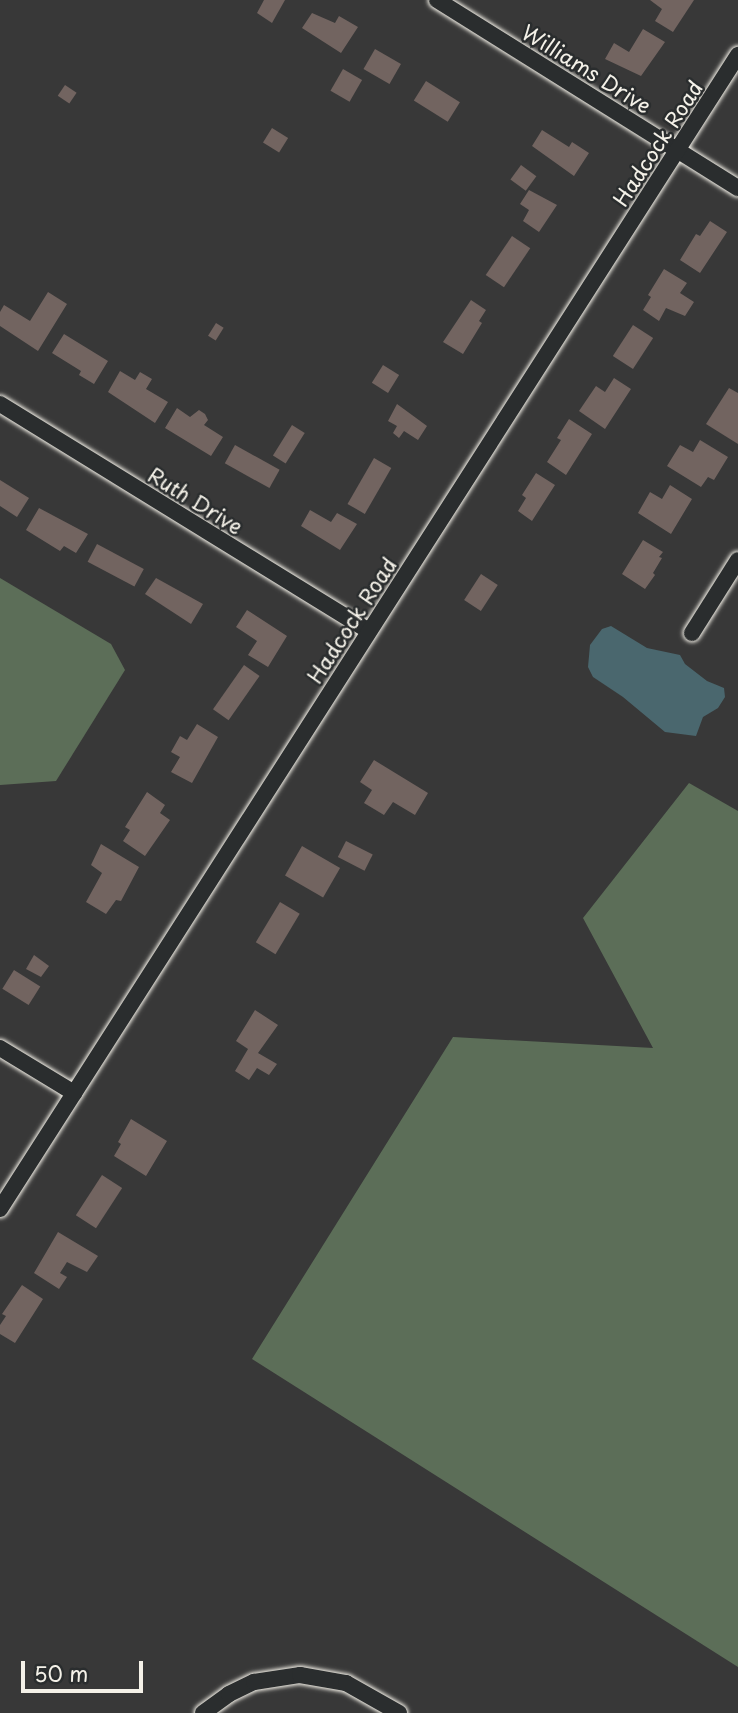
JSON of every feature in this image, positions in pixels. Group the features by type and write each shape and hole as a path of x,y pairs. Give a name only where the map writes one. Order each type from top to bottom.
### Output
{"street":[{"name":"Williams Drive","path":"437,0 738,188"},
{"name":"Hadcock Road","path":"0,1209 738,54"},
{"name":"Ruth Drive","path":"0,404 369,631"},
{"path":"692,633 738,560"},
{"path":"0,1048 74,1093"},
{"path":"203,1713 229,1693 254,1682 300,1675 346,1683 399,1713"}],"green space":[{"path":"0,578 111,644 125,670 56,781 0,785"},
{"path":"689,783 738,811 738,1667 252,1359 453,1037 653,1048 583,918"}],"water":[{"path":"611,626 647,648 680,655 685,664 707,681 724,688 725,697 718,708 703,717 696,736 665,732 623,697 593,677 588,667 590,645 602,629"}],"building":[{"path":"264,0 285,0 272,23 257,13"},
{"path":"650,0 694,0 673,32 655,21 662,9"},
{"path":"312,13 335,23 339,16 358,27 341,53 302,28"},
{"path":"643,29 665,42 641,76 605,59 614,43 629,52"},
{"path":"375,49 401,64 389,84 364,69"},
{"path":"343,69 362,80 350,102 330,91"},
{"path":"426,81 460,102 448,122 414,101"},
{"path":"65,85 77,93 69,104 58,96"},
{"path":"272,128 288,138 279,152 263,142"},
{"path":"542,130 569,147 572,142 589,153 574,176 532,146"},
{"path":"521,165 536,176 526,191 510,180"},
{"path":"529,190 557,205 539,232 523,221 529,210 520,204"},
{"path":"710,221 727,232 700,273 680,260 696,234 700,236"},
{"path":"512,236 530,248 504,287 486,275"},
{"path":"664,269 687,283 680,293 694,302 685,316 666,308 659,321 643,310 651,297 648,295"},
{"path":"48,292 67,304 38,351 0,326 0,312 4,305 30,321"},
{"path":"471,300 486,310 479,321 482,323 463,354 443,342"},
{"path":"216,323 224,328 216,340 208,336"},
{"path":"633,325 653,338 633,369 613,356"},
{"path":"64,334 108,361 94,384 79,375 81,371 52,353"},
{"path":"383,365 399,375 388,393 372,383"},
{"path":"120,371 135,380 140,372 152,379 146,389 168,402 155,423 108,392"},
{"path":"614,378 631,389 605,429 579,411 596,386 605,392"},
{"path":"729,388 738,393 738,444 706,424"},
{"path":"397,404 427,426 418,440 404,431 399,438 393,433 397,426 388,421"},
{"path":"177,408 190,417 199,410 208,420 204,425 223,437 211,456 165,428"},
{"path":"569,419 592,434 566,475 547,462 561,440 557,438"},
{"path":"292,425 305,433 286,463 273,456"},
{"path":"700,440 728,457 714,480 708,477 701,487 667,466 680,445 693,452"},
{"path":"235,445 280,470 269,488 225,463"},
{"path":"374,458 391,468 365,514 348,504"},
{"path":"536,473 555,485 532,521 518,511 526,498 522,495"},
{"path":"0,480 29,498 17,517 0,506"},
{"path":"670,485 692,499 671,534 638,513 650,492 662,499"},
{"path":"39,508 88,534 76,553 64,546 60,551 26,530"},
{"path":"310,510 331,522 337,513 357,524 340,550 301,526"},
{"path":"643,540 663,552 653,573 655,575 645,589 622,574"},
{"path":"97,544 144,569 134,587 88,562"},
{"path":"481,574 498,585 481,611 464,600"},
{"path":"156,578 203,604 191,624 145,594"},
{"path":"247,610 287,636 268,667 248,655 257,641 236,627"},
{"path":"244,665 260,676 229,720 213,709"},
{"path":"197,724 218,737 192,783 171,772 180,757 171,752 180,736 187,740"},
{"path":"374,760 428,793 415,815 393,802 384,815 364,803 372,790 360,782"},
{"path":"147,792 165,805 160,813 170,820 145,856 123,841 130,830 125,827"},
{"path":"346,841 373,855 365,871 338,857"},
{"path":"101,844 139,867 121,901 116,900 106,914 86,902 102,873 91,865"},
{"path":"302,846 340,868 323,897 285,875"},
{"path":"280,902 300,914 276,954 256,942"},
{"path":"34,955 49,966 41,977 26,969"},
{"path":"14,970 40,986 29,1005 2,989"},
{"path":"255,1010 278,1025 258,1053 277,1064 269,1075 257,1068 249,1080 235,1071 248,1049 236,1041"},
{"path":"131,1119 167,1141 146,1176 114,1156 121,1144 118,1142"},
{"path":"102,1175 122,1188 96,1228 76,1215"},
{"path":"58,1232 98,1256 87,1272 67,1262 60,1273 67,1277 59,1289 34,1273"},
{"path":"22,1285 43,1299 15,1343 0,1334 0,1325 6,1316 2,1314"}]}
